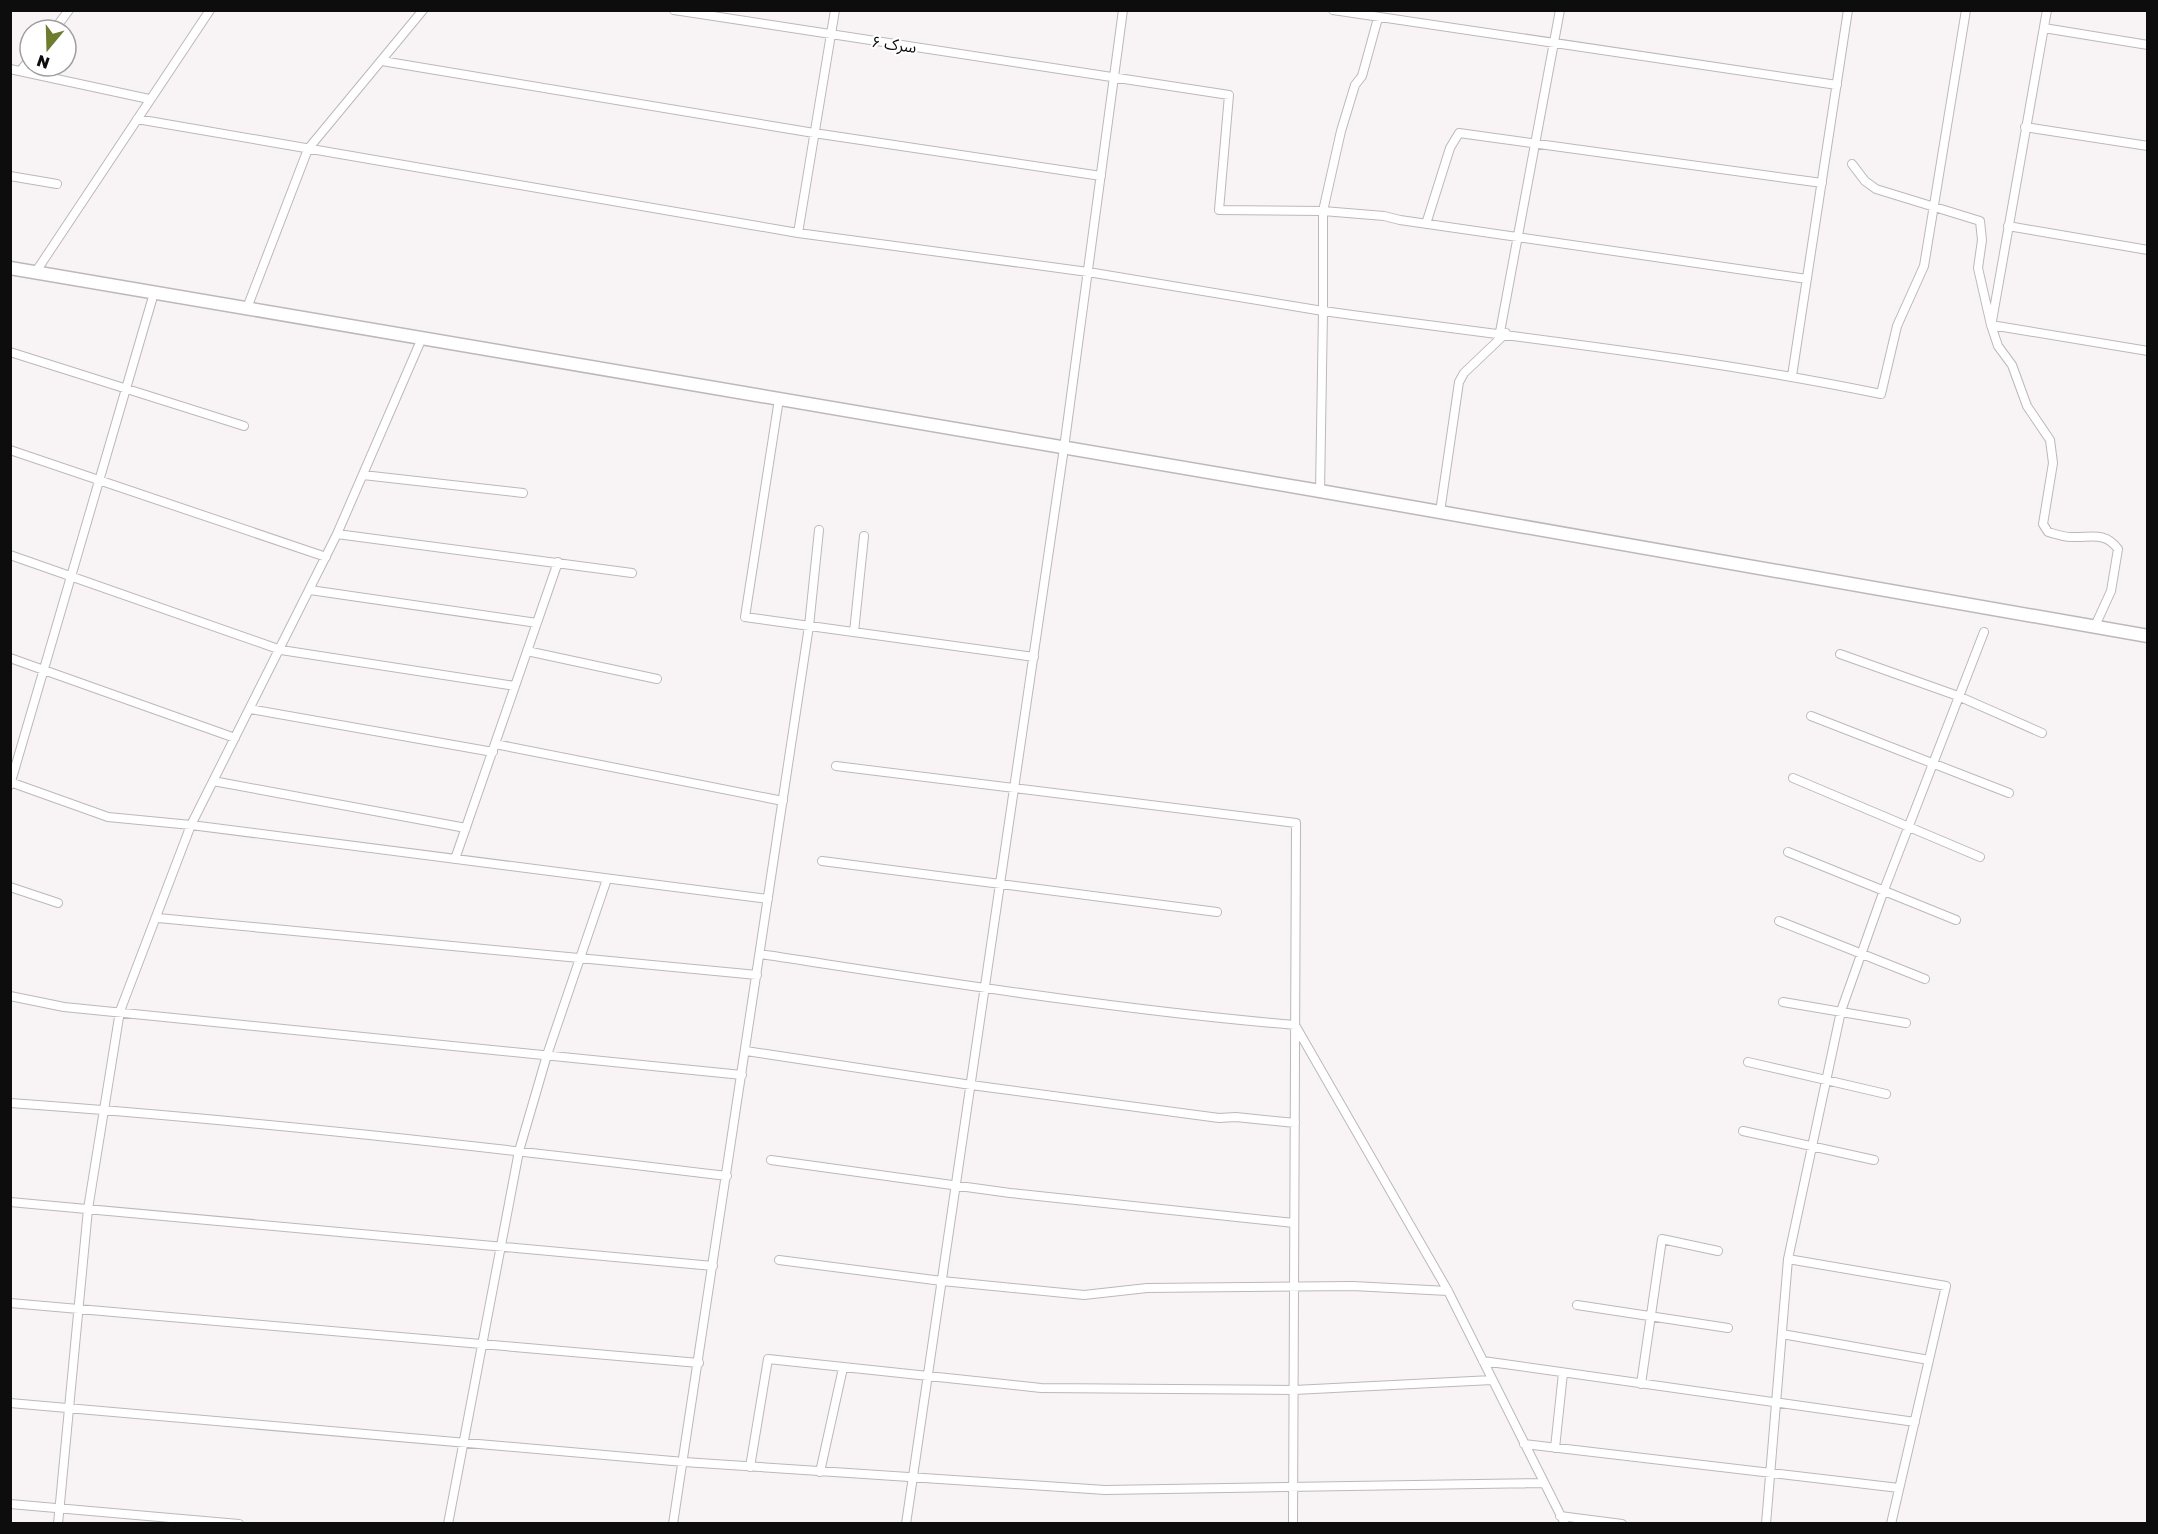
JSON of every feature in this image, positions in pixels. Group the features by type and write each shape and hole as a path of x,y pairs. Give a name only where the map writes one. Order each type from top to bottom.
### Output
{"main road":[{"path":"10,268 1320,491 2148,636"}],"street":[{"path":"35,273 210,10"},
{"path":"246,308 308,149 423,10"},
{"name":"سرک ۶","path":"674,10 1229,94 1219,210 1323,211"},
{"path":"798,233 835,10"},
{"path":"906,1524 1034,657 1123,10"},
{"path":"1332,10 1837,85"},
{"path":"1440,512 1459,382 1464,373 1503,333 1517,237 1537,142 1560,10"},
{"path":"1792,376 1848,10"},
{"path":"136,119 798,233 1088,272 1323,311 1503,333 1792,376 1881,394 1896,326 1924,266 1966,10"},
{"path":"1991,325 2047,10"},
{"path":"1320,491 1323,211 1341,131 1355,85 1362,76 1378,18"},
{"path":"2044,28 2148,45"},
{"path":"382,62 814,133 1101,176"},
{"path":"56,78 149,99"},
{"path":"2025,127 2148,146"},
{"path":"1426,224 1456,134 1537,142 1822,183"},
{"path":"1851,164 1865,181 1876,189 1980,221 1982,240 1978,268 1991,325 1998,346 2017,376 2027,406 2050,440 2053,463 2043,524 2048,532 2070,538 2096,535 2111,540 2118,549 2111,591 2095,626"},
{"path":"10,177 57,184"},
{"path":"1323,211 1384,216 1807,279"},
{"path":"2008,226 2148,250"},
{"path":"154,292 11,783 108,817 191,825 768,899"},
{"path":"1991,325 2148,351"},
{"path":"58,1524 88,1209 120,1011 158,918 191,825 281,650 337,534 422,338"},
{"path":"10,351 244,426"},
{"path":"779,399 745,617 1034,657"},
{"path":"10,450 326,557"},
{"path":"363,475 523,493"},
{"path":"673,1524 810,626 819,530"},
{"path":"337,534 632,573"},
{"path":"854,632 864,536"},
{"path":"10,555 281,650 515,686"},
{"path":"456,859 558,562"},
{"path":"310,590 537,623"},
{"path":"1766,1524 1788,1259 1824,1080 1841,1011 1860,953 1984,632"},
{"path":"527,651 657,679"},
{"path":"1840,654 1958,696 2042,733"},
{"path":"10,658 235,738"},
{"path":"250,710 494,748 783,801"},
{"path":"1810,716 2009,794"},
{"path":"836,766 1296,823 1293,1524"},
{"path":"1793,778 1980,857"},
{"path":"213,780 466,828"},
{"path":"1788,852 1956,920"},
{"path":"822,861 1217,912"},
{"path":"448,1524 519,1151 548,1055 607,879"},
{"path":"10,887 58,903"},
{"path":"158,918 757,975"},
{"path":"1779,921 1925,979"},
{"path":"760,954 986,988 1224,1019 1295,1025"},
{"path":"10,996 64,1007 742,1075"},
{"path":"1783,1002 1906,1023"},
{"path":"1295,1025 1448,1291 1562,1520 1622,1524"},
{"path":"746,1051 971,1085 1219,1118 1236,1117 1295,1124"},
{"path":"1748,1062 1886,1094"},
{"path":"10,1103 104,1109 519,1151 727,1176"},
{"path":"1743,1131 1874,1160"},
{"path":"771,1160 956,1185 1294,1223"},
{"path":"10,1202 713,1266"},
{"path":"1641,1384 1662,1239 1718,1251"},
{"path":"1788,1259 1946,1286 1891,1524"},
{"path":"779,1260 942,1281 1084,1295 1147,1288 1353,1286 1448,1291"},
{"path":"10,1303 699,1363"},
{"path":"1577,1305 1728,1328"},
{"path":"1782,1334 1929,1360"},
{"path":"750,1467 768,1359 928,1378 1041,1388 1294,1390 1492,1380"},
{"path":"1483,1361 1915,1422"},
{"path":"820,1472 843,1368"},
{"path":"1555,1448 1563,1373"},
{"path":"10,1403 684,1462 1105,1490 1543,1483"},
{"path":"1524,1444 1899,1488"},
{"path":"10,1504 239,1524"}]}
